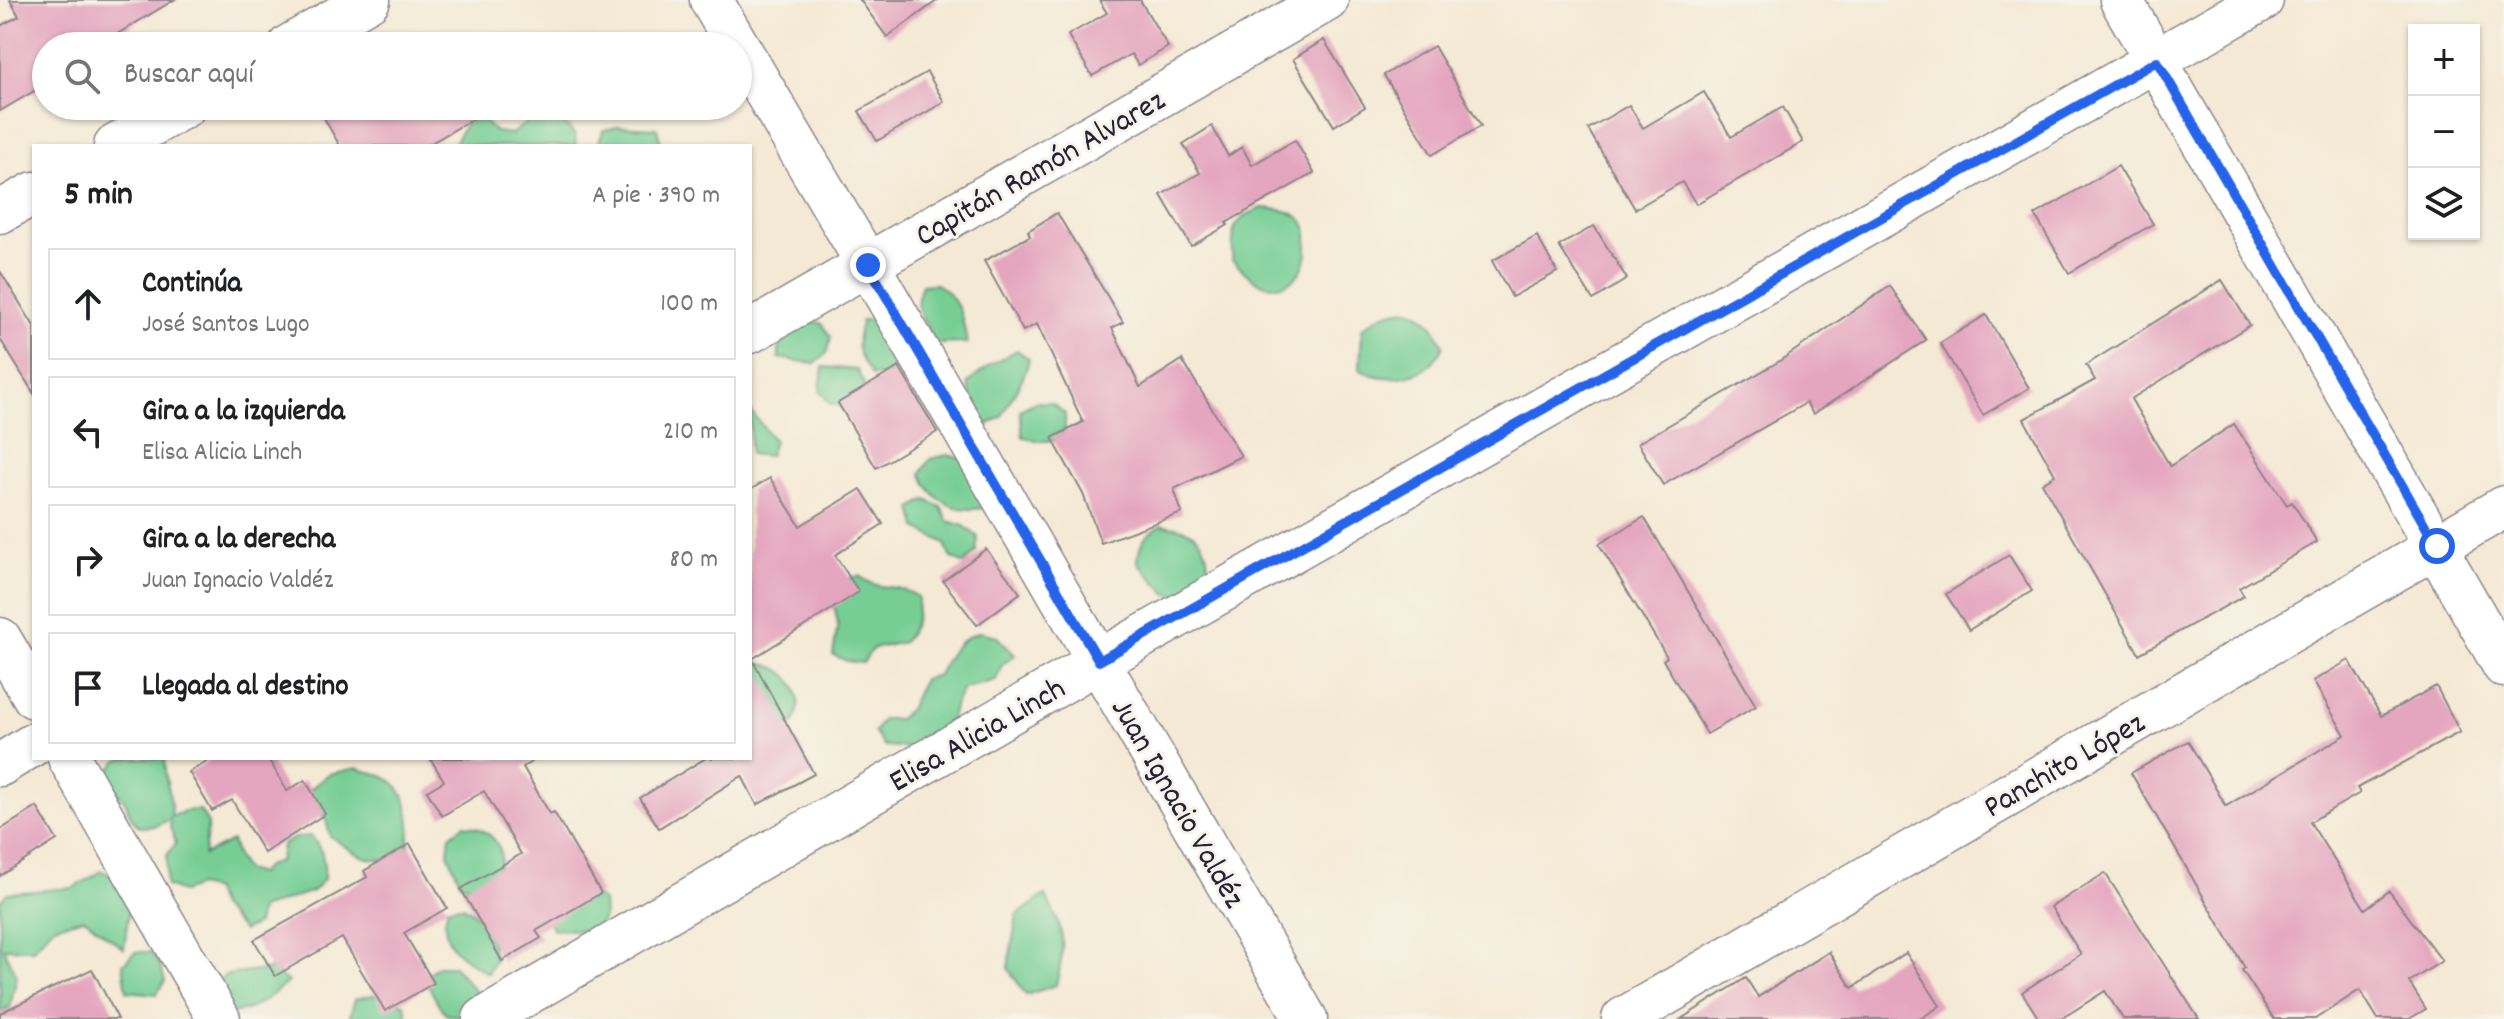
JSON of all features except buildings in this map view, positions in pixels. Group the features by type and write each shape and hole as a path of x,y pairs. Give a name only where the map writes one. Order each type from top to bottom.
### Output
{"street":[{"path":"313,32 369,0"},
{"name":"Juan Ignacio Valdéz","path":"711,0 730,32"},
{"name":"Capitán Ramón Alvarez","path":"752,331 1327,0"},
{"path":"2121,0 2504,666"},
{"name":"Elisa Alicia Linch","path":"484,1019 1099,661 2262,0"},
{"name":"Juan Ignacio Valdéz","path":"752,70 1306,1019"},
{"path":"118,144 160,120"},
{"path":"0,212 32,194"},
{"name":"Panchito López","path":"1623,1019 2504,507"},
{"path":"0,639 32,694"},
{"path":"0,765 32,745"},
{"path":"70,760 219,1019"}],"green space":[{"path":"483,120 495,132 511,134 530,120 561,120 575,135 576,144 453,144 467,122"},
{"path":"620,126 657,128 661,143 599,144 603,130"},
{"path":"1262,208 1293,214 1306,227 1304,266 1293,280 1285,284 1276,286 1256,281 1232,260 1234,227 1246,215"},
{"path":"936,284 955,302 967,343 933,344 918,304 922,285"},
{"path":"1410,309 1427,319 1437,333 1443,346 1437,357 1428,366 1408,376 1384,377 1360,370 1362,329 1384,314"},
{"path":"862,320 878,320 886,334 886,350 898,362 887,375 872,376 860,355 857,344"},
{"path":"804,321 821,323 831,337 827,353 815,364 779,358 779,342"},
{"path":"1017,350 1029,359 1024,374 1002,417 987,425 975,414 968,383"},
{"path":"823,367 857,370 864,384 859,399 846,407 830,404 820,390"},
{"path":"1035,402 1052,403 1065,414 1065,429 1054,441 1023,437 1020,410"},
{"path":"752,413 774,441 769,456 752,454"},
{"path":"947,455 962,458 989,493 983,508 953,506 931,491 921,473 930,459"},
{"path":"926,500 941,507 948,521 964,526 978,537 976,552 964,564 950,557 945,543 917,528 912,508"},
{"path":"1161,525 1192,533 1204,545 1207,554 1208,578 1183,597 1168,594 1138,563 1143,541"},
{"path":"859,576 875,585 910,592 918,597 915,621 903,642 872,649 863,663 833,655 838,623 831,592 843,580"},
{"path":"980,632 996,636 1015,655 1002,665 996,680 963,689 955,703 947,734 917,748 884,746 874,732 883,719 899,719 910,708 923,679 938,675 959,643"},
{"path":"752,662 784,673 796,690 798,711 794,724 778,728"},
{"path":"165,760 171,817 185,811 200,810 208,824 204,855 232,841 245,870 260,874 265,867 280,860 282,845 295,838 311,836 322,856 324,879 313,891 260,909 257,924 243,931 219,906 214,890 198,886 182,892 166,886 167,855 176,843 170,819 156,826 140,827 132,819 124,800 110,785 107,774 117,761"},
{"path":"357,768 387,778 401,792 410,822 406,852 384,859 357,854 330,836 326,820 304,794 329,774"},
{"path":"464,825 481,830 493,838 499,848 501,860 497,870 490,879 477,884 461,884 448,853 450,836"},
{"path":"102,871 132,886 124,949 84,918 54,926 33,949 3,948 17,976 10,1007 0,1011 0,902 7,893 73,888"},
{"path":"591,890 603,902 604,917 595,930 554,930 545,916"},
{"path":"1045,895 1062,938 1059,971 1056,985 1026,995 1008,968 1017,915"},
{"path":"463,906 476,916 488,935 495,959 488,973 468,961 448,939 445,919 448,907"},
{"path":"135,952 151,952 160,965 165,981 157,994 127,991 123,964"},
{"path":"437,966 454,966 476,992 475,1007 463,1016 447,1015 437,1002 425,978"},
{"path":"272,969 288,982 254,1007 229,1013 213,985 226,975"},
{"path":"372,995 389,997 405,1005 408,1019 349,1019 355,999"}],"route":[{"path":"868,265 1099,661 2157,61 2437,546"}]}
